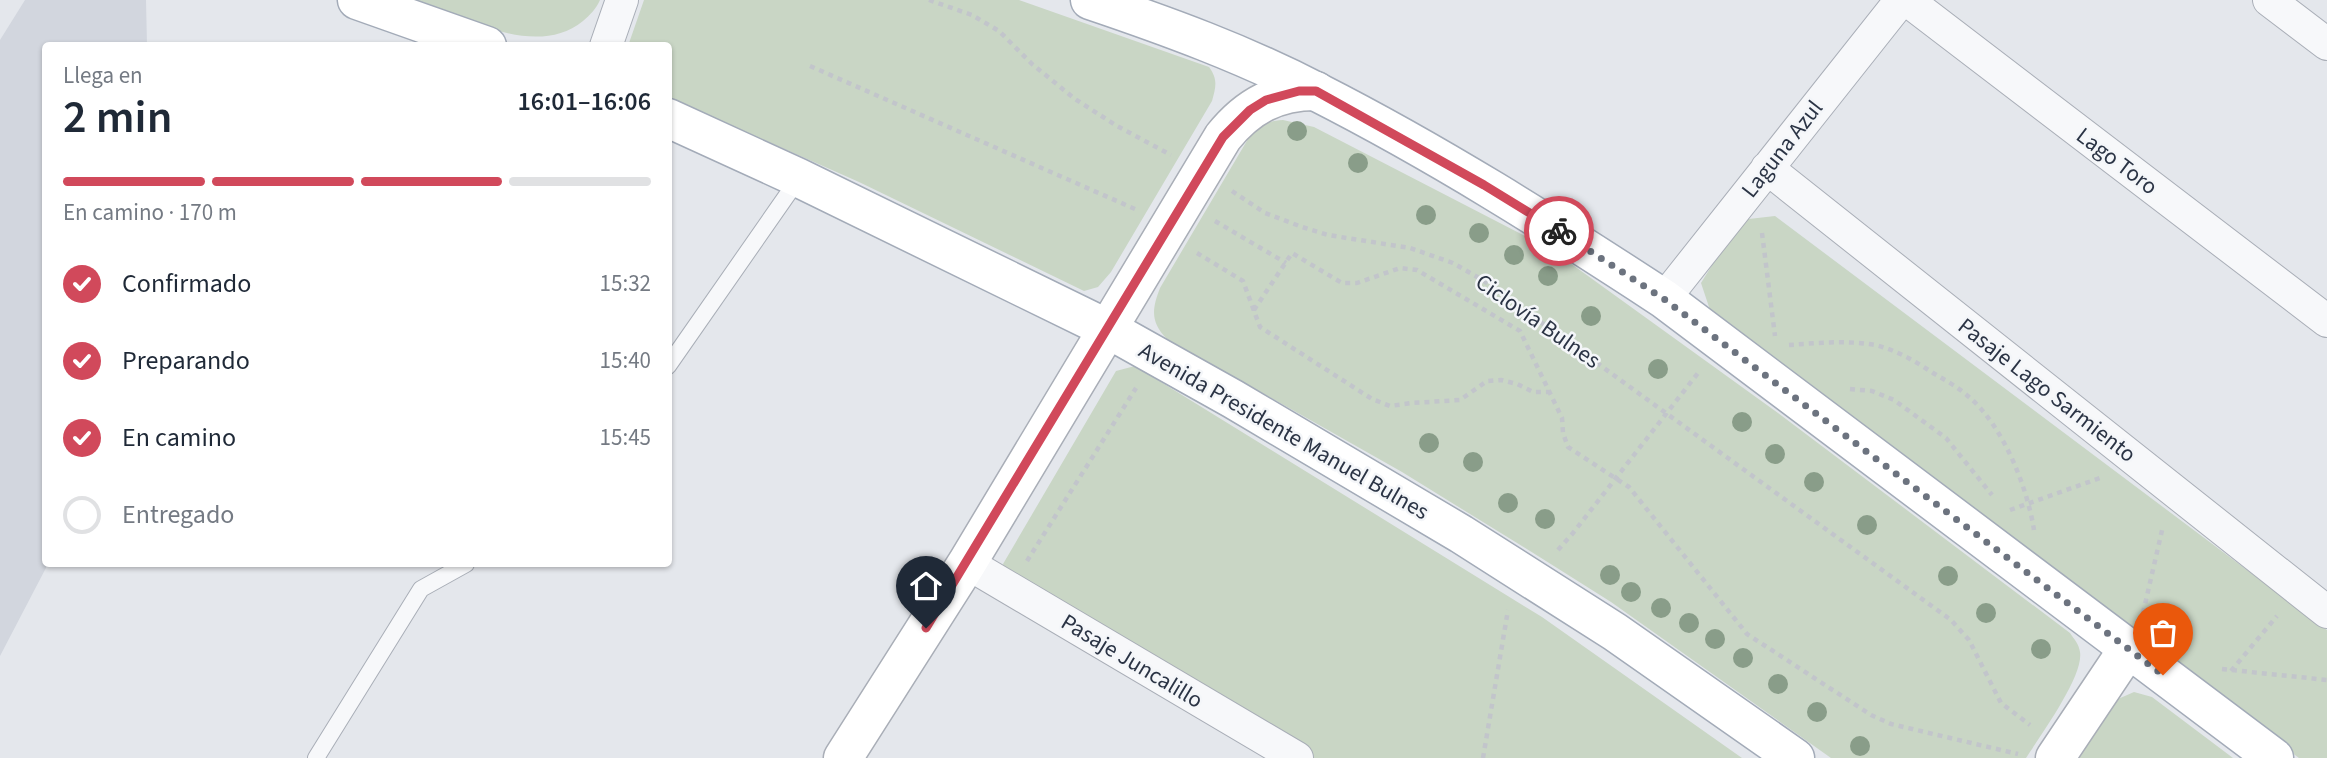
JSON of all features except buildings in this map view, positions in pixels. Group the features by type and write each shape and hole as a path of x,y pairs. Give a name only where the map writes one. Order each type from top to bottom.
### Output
{"main road":[{"path":"357,0 475,42"},
{"path":"1090,0 1217,46 1316,91 1484,185 1664,299 2135,637 2274,758"},
{"path":"844,758 967,564 1108,329 1224,186 1223,137 1250,110 1282,94 1316,91"},
{"name":"Avenida Presidente Manuel Bulnes","path":"672,120 799,178 1108,329 1334,458 1531,578 1665,666 1795,758"},
{"path":"2050,745 2135,637"}],"street":[{"path":"607,42 622,0"},
{"name":"Laguna Azul","path":"1664,299 1901,0"},
{"name":"Lago Toro","path":"1908,0 2327,321"},
{"path":"2269,0 2327,44"},
{"name":"Pasaje Lago Sarmiento","path":"1767,168 2327,612"},
{"name":"Pasaje Juncalillo","path":"967,564 1297,758"}],"lane":[{"path":"672,360 799,178"},
{"path":"316,758 421,589 461,567"}],"path":[{"name":"Ciclovía Bulnes","path":"929,0 972,15 999,31 1032,64 1075,99 1265,213 1328,235 1410,248 1454,263 1484,281 1951,620 1969,639 2001,702 2050,745"},
{"path":"810,66 1140,212"},
{"path":"1206,230 1219,210"},
{"path":"1213,219 1286,263"},
{"path":"1760,221 1776,346 1833,342 1875,345 1912,358 1969,397 1994,426 2018,473 2035,532"},
{"path":"1193,251 1242,281 1260,327 1372,400 1390,406 1412,402 1460,400 1487,381 1501,380 1533,392 1551,392"},
{"path":"1254,310 1292,253 1342,283 1357,284 1400,268 1417,271 1520,331 1562,418 1568,447 1629,487 1748,634 1871,715 1891,724 2024,758"},
{"path":"1531,578 1573,533 1721,342"},
{"path":"1010,589 1137,387 1087,362"},
{"path":"2006,512 2028,502 2142,465"},
{"path":"2135,637 2172,488"},
{"path":"2225,677 2300,590"},
{"path":"1483,758 1509,608 1520,616"},
{"path":"2219,668 2327,680"},
{"path":"2016,756 2050,745"}],"shaded area":[{"path":"25,0 146,0 147,42 42,42 42,567 46,567 0,656 0,40"}],"green space":[{"path":"417,0 600,0 593,12 583,21 564,32 522,36 478,25"},
{"path":"644,0 1019,0 1209,67 1214,75 1215,87 1212,101 1111,272 1098,287 1084,291 859,182 672,99 672,42 629,42"},
{"path":"1283,120 1314,127 1552,250 1778,413 2070,633 2080,652 2075,676 2060,706 2026,758 1831,758 1611,602 1402,472 1167,339 1161,333 1154,315 1160,288 1248,139 1263,125"},
{"path":"1775,216 2327,630 2327,758 2299,758 1713,319 1701,283 1740,220"},
{"path":"1135,366 1542,617 1742,758 1308,758 1010,583 1003,564 1116,371"},
{"path":"2134,692 2152,697 2233,758 2079,758 2112,706 2118,699"}],"way so far":[{"path":"1559,231 1664,299 2163,675"}],"route":[{"path":"926,628 1223,137 1235,122 1250,110 1282,94 1316,91 1484,185 1559,231"}]}
